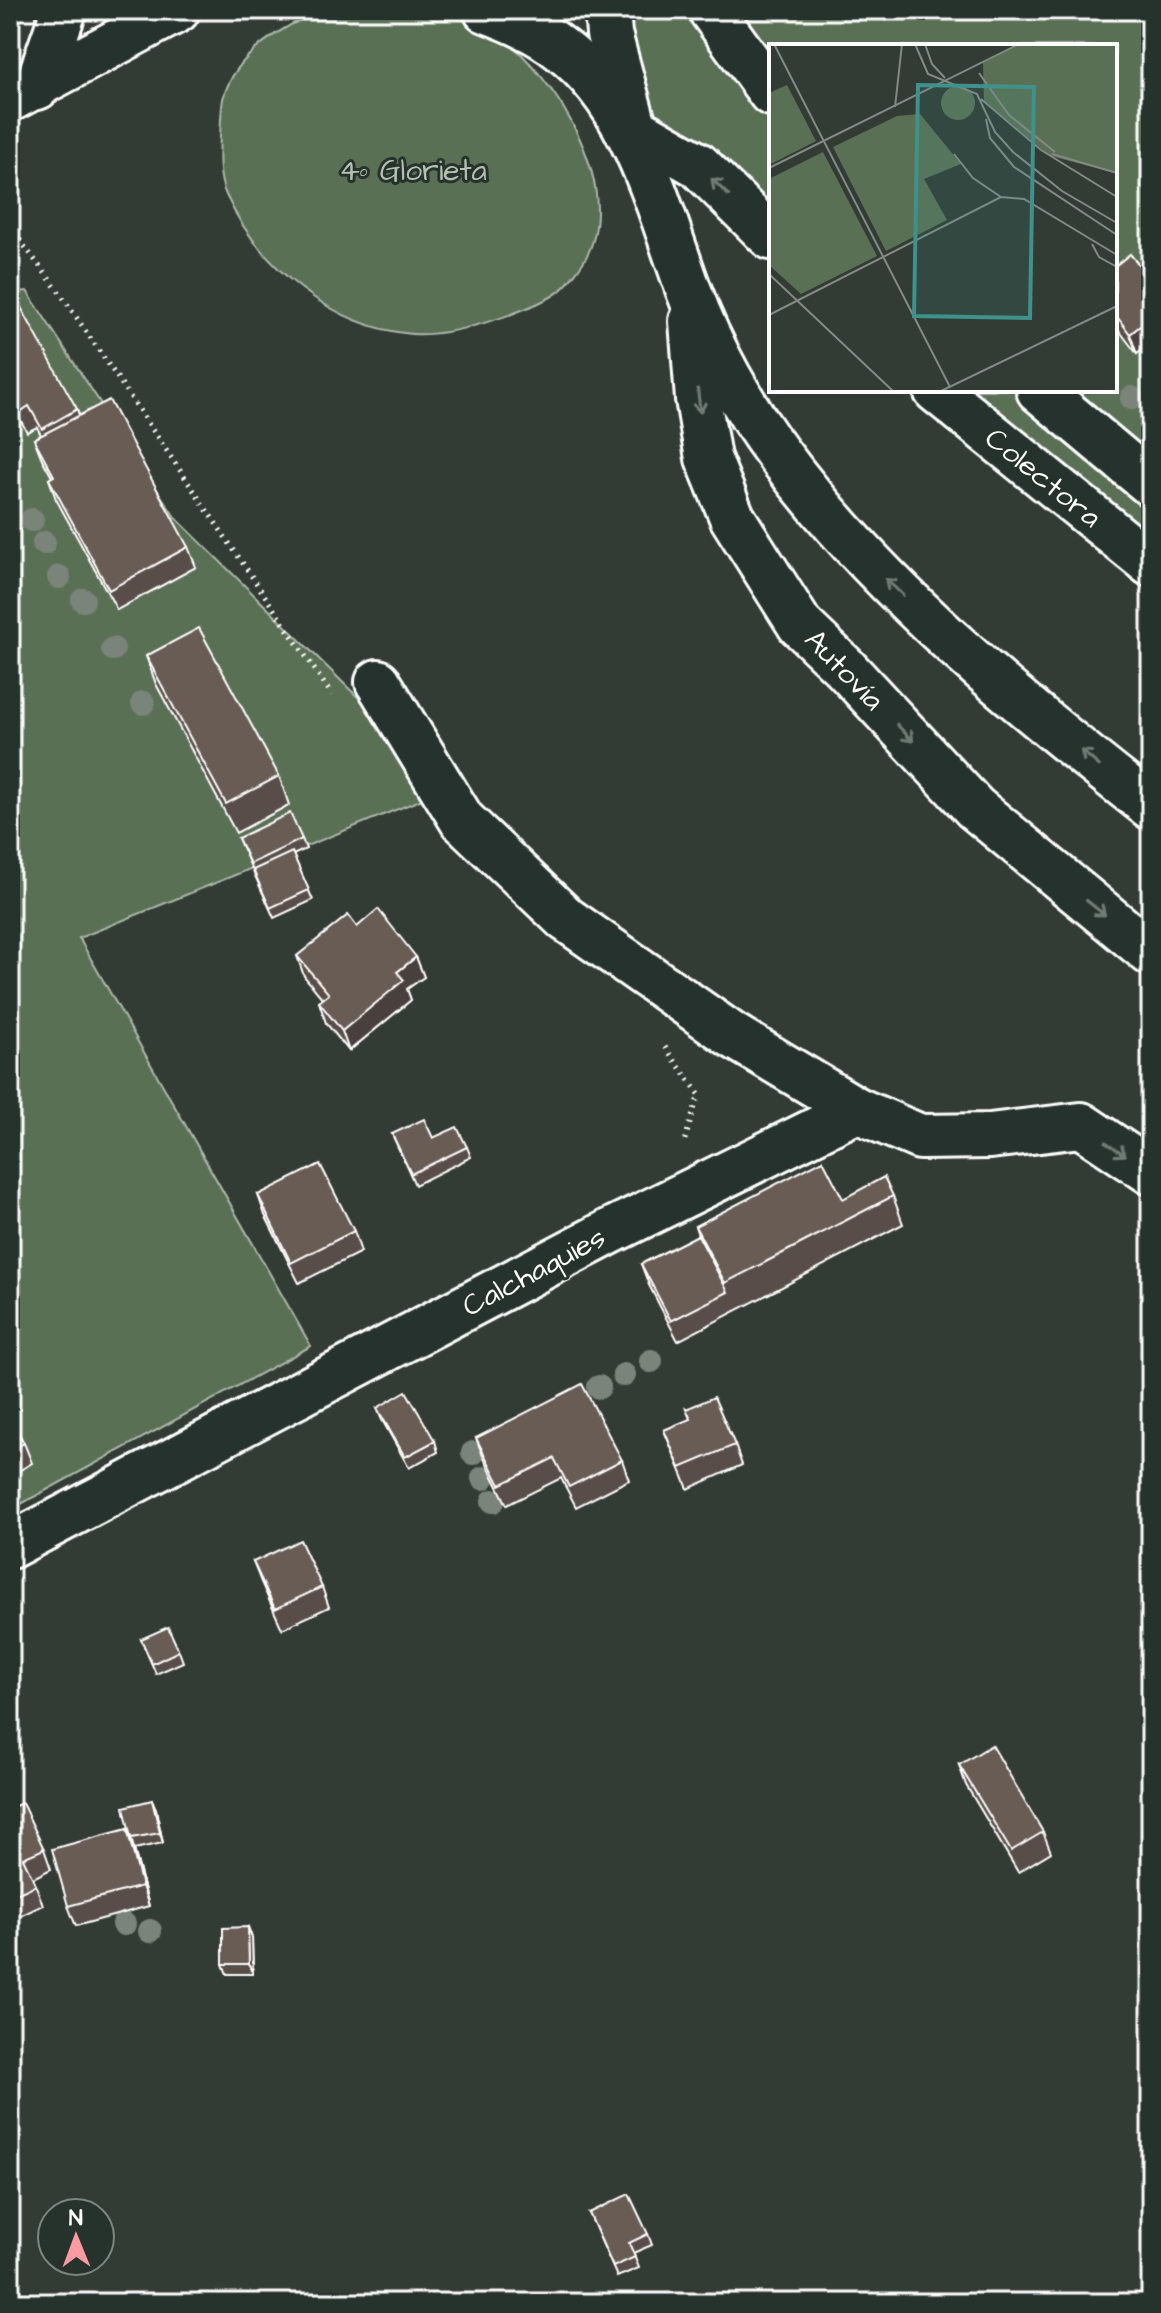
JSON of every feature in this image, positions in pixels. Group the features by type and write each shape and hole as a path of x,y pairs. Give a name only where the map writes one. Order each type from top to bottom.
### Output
{"street":[{"path":"23,93 64,10"},
{"path":"23,93 177,10"},
{"name":"Autovía","path":"486,10 521,24 562,49 591,79 614,112 648,147"},
{"name":"Autovía","path":"607,10 609,34 648,147 690,295 724,367 777,452 875,569 969,656 1151,807"},
{"path":"711,10 769,90"},
{"path":"648,147 698,165 769,235"},
{"name":"Autovía","path":"690,295 698,399 708,458 732,517 800,625 844,667 975,808 1151,953"},
{"name":"Colectora","path":"938,392 1151,564"},
{"path":"1041,392 1151,484"},
{"path":"378,682 462,820 566,919 732,1035 857,1110 920,1137 990,1136 1081,1125 1151,1172"},
{"name":"Calchaquies","path":"10,1546 611,1231 857,1110"}],"path":[{"path":"10,227 69,306 334,698"},
{"path":"664,1045 699,1094 681,1154"}],"green space":[{"name":"4º Glorieta","path":"412,9 455,15 495,32 542,77 580,139 592,173 597,206 594,238 580,267 560,291 537,304 483,323 445,332 412,334 382,329 327,306 278,268 258,246 240,221 222,181 219,150 223,99 238,68 263,43 293,24 324,10"},
{"path":"623,10 1151,10 1151,564 938,392 1117,392 1117,44 769,44 769,235 698,165 626,84"},
{"path":"27,291 175,517 450,788 79,938 311,1346 10,1510 10,293"}],"building":[{"path":"1130,254 1148,276 1139,283 1151,298 1151,317 1130,334 1117,317 1117,264"},
{"path":"18,302 77,409 42,429 29,406 20,412 10,394 10,307"},
{"path":"109,400 188,547 109,590 49,479 54,476 34,439"},
{"path":"199,628 279,776 226,804 146,656"},
{"path":"290,813 302,839 250,864 238,838"},
{"path":"292,852 309,890 270,908 253,870"},
{"path":"378,909 416,957 397,972 404,980 342,1031 319,1002 329,994 297,956 348,915 357,927"},
{"path":"424,1119 433,1138 457,1127 467,1147 411,1174 392,1134"},
{"path":"823,1160 843,1199 884,1177 893,1196 725,1283 695,1226"},
{"path":"320,1164 354,1231 291,1263 258,1195"},
{"path":"698,1235 728,1292 671,1321 641,1264"},
{"path":"582,1384 622,1460 569,1487 554,1458 500,1485 476,1438"},
{"path":"406,1391 435,1441 405,1457 377,1408"},
{"path":"714,1397 735,1445 680,1468 664,1430 691,1419 686,1409"},
{"path":"10,1418 24,1443 10,1451"},
{"path":"300,1540 322,1587 275,1609 253,1562"},
{"path":"168,1627 179,1651 152,1664 141,1639"},
{"path":"992,1745 1043,1832 1011,1851 959,1765"},
{"path":"152,1800 160,1833 131,1838 124,1807"},
{"path":"22,1803 44,1849 23,1858 36,1885 10,1897 10,1808"},
{"path":"127,1829 142,1886 68,1906 52,1849"},
{"path":"248,1927 249,1964 223,1964 223,1928"},
{"path":"629,2194 648,2234 629,2243 635,2257 613,2267 589,2213"}]}
